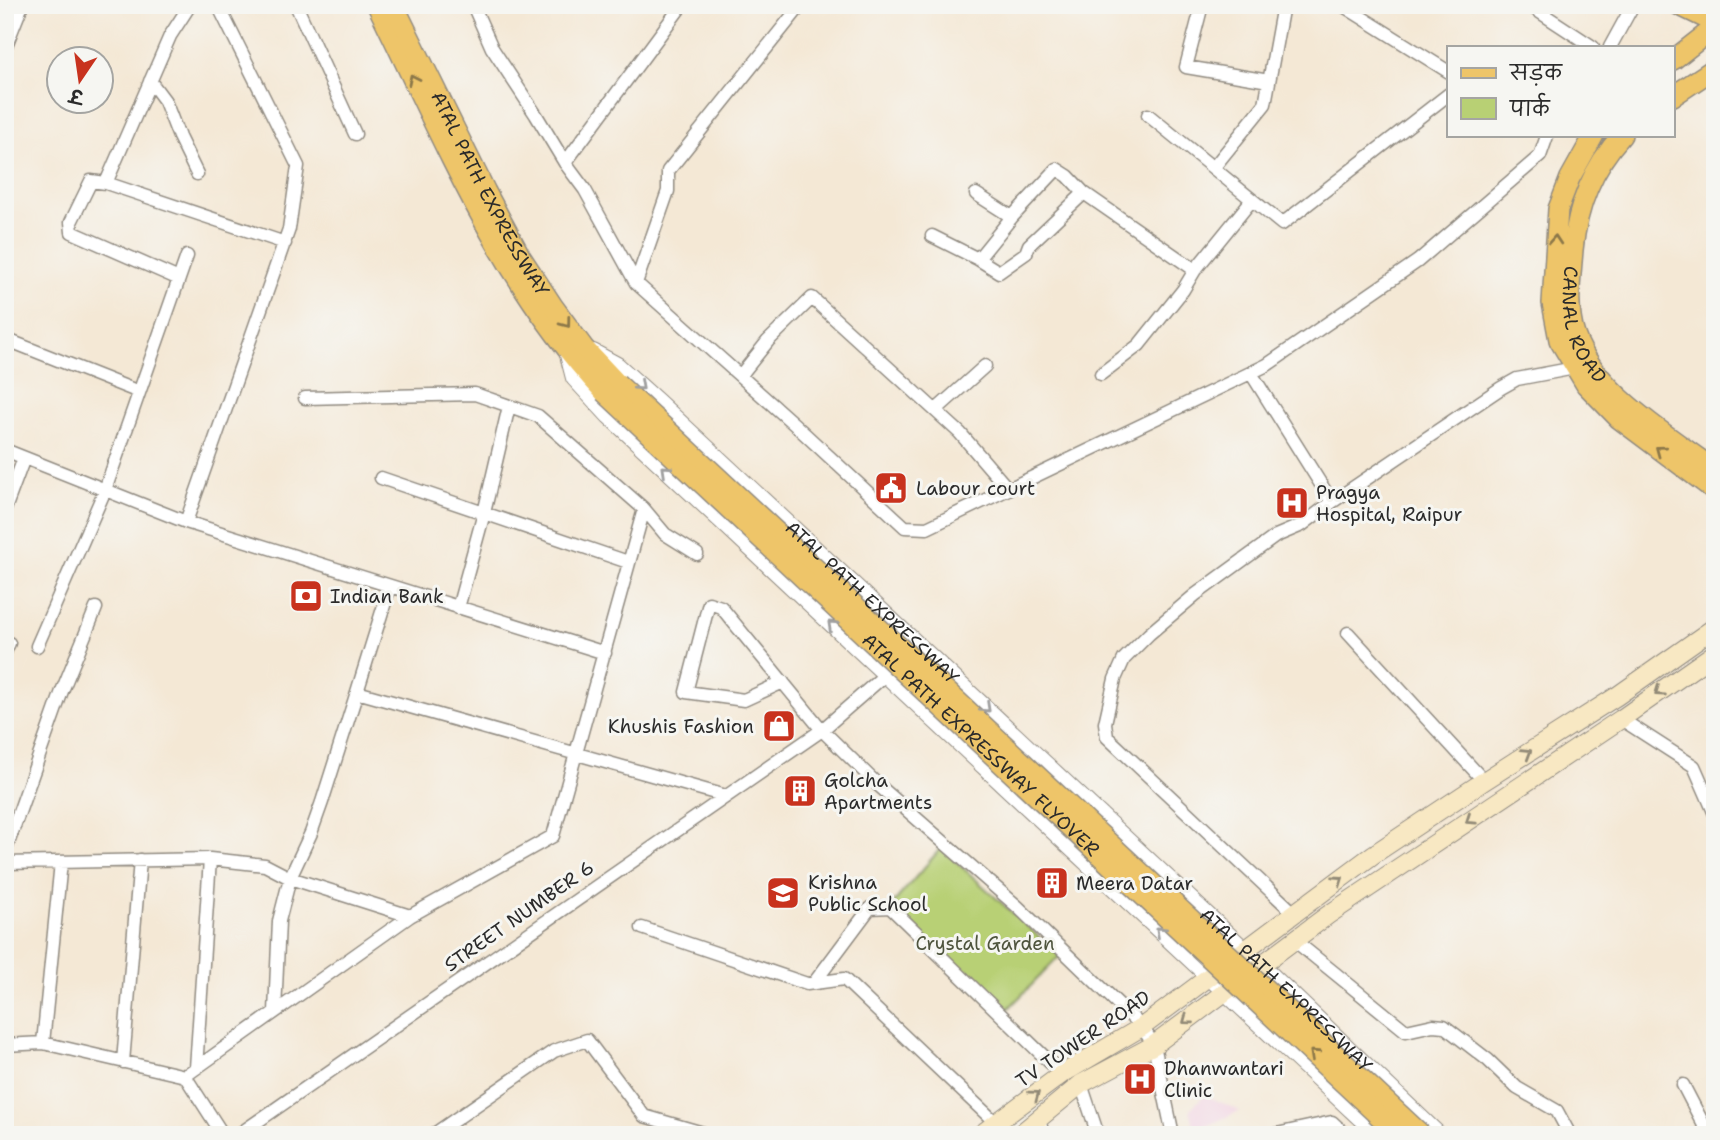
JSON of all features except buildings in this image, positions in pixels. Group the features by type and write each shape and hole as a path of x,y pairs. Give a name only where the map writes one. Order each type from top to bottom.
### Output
{"main road":[{"name":"ATAL PATH EXPRESSWAY","path":"377,5 472,199 508,265 576,349"},
{"name":"ATAL PATH EXPRESSWAY","path":"394,5 486,192 576,349"},
{"path":"1674,60 1715,25 1678,5"},
{"path":"1674,95 1715,68"},
{"path":"1593,136 1570,177 1558,209 1552,303 1559,340 1581,364 1586,385 1619,419 1715,491"},
{"name":"CANAL ROAD","path":"1621,136 1605,153 1581,200 1574,240 1570,307 1581,364 1715,470"},
{"name":"ATAL PATH EXPRESSWAY FLYOVER","path":"576,349 611,388 1399,1135"},
{"name":"ATAL PATH EXPRESSWAY FLYOVER","path":"611,388 1422,1135"},
{"name":"TV TOWER ROAD","path":"980,1135 1062,1074 1142,1027 1314,897 1484,781 1617,696 1715,626"},
{"name":"TV TOWER ROAD","path":"1018,1135 1041,1127 1080,1084 1154,1045 1328,915 1715,653"},
{"path":"1314,897 1328,915"}],"street":[{"path":"5,48 22,5"},
{"path":"106,183 170,36 190,5"},
{"path":"186,522 285,243 298,166 218,5"},
{"path":"296,5 355,134"},
{"path":"473,5 492,48 585,190 636,283 905,527 927,528 1267,365 1418,261 1540,156 1547,136"},
{"path":"565,163 682,5"},
{"path":"636,283 668,191 668,171 797,10 798,5"},
{"path":"1202,5 1186,67 1269,81"},
{"path":"1214,167 1265,104 1283,5"},
{"path":"1342,5 1447,71"},
{"path":"1529,5 1592,46"},
{"path":"1611,46 1633,5"},
{"path":"150,81 164,101 197,174"},
{"path":"1148,115 1282,224 1447,96"},
{"path":"978,258 1057,169 1084,192 1195,271"},
{"path":"179,279 72,232 71,222 91,181 106,183 285,243"},
{"path":"932,236 978,258 999,272 1026,253 1029,245 1084,192"},
{"path":"976,194 1012,217"},
{"path":"1101,374 1139,345 1251,201"},
{"path":"37,646 105,490 187,256"},
{"path":"740,376 768,341 812,298 960,433 1008,489"},
{"path":"5,339 139,392"},
{"name":"ATAL PATH EXPRESSWAY","path":"1378,1135 609,416 574,378 576,349 617,365 658,402 1261,965 1438,1135"},
{"path":"1294,913 1107,737 1105,723 1115,679 1124,659 1195,595 1276,536 1302,525 1501,388 1517,379 1581,364"},
{"path":"936,410 985,366"},
{"path":"1251,373 1332,502"},
{"path":"305,398 475,394 538,416 644,509 664,534 697,554"},
{"path":"458,608 509,406"},
{"path":"5,450 186,522 605,653"},
{"path":"5,509 24,457"},
{"path":"381,478 628,562"},
{"path":"185,1076 410,916 553,836 644,509"},
{"path":"275,1012 279,921 290,878 323,802 390,586"},
{"path":"783,682 744,700 686,692 709,603 721,607 783,682 822,730 877,784 1018,907 1142,1027 1154,1045 1173,1135"},
{"path":"5,852 62,691 96,608"},
{"path":"1348,633 1484,781"},
{"path":"5,641 9,643 5,652"},
{"name":"STREET NUMBER 6","path":"238,1135 822,730 885,674"},
{"path":"357,692 726,796"},
{"path":"1621,719 1694,766 1715,814"},
{"path":"5,863 210,859 265,865 290,878 410,916"},
{"path":"196,1068 210,859"},
{"path":"123,1062 140,860"},
{"path":"43,1044 61,862"},
{"path":"814,983 870,908 890,906 1062,1074"},
{"path":"642,928 807,984 844,979 997,1124"},
{"path":"1294,940 1406,1031 1433,1024 1444,1026 1488,1060 1517,1088 1557,1111 1570,1135"},
{"path":"433,1135 554,1051 587,1040 644,1116 710,1135"},
{"path":"5,1045 43,1044 185,1076 223,1135"},
{"path":"1080,1084 1098,1135"},
{"path":"1684,1085 1709,1135"},
{"path":"1272,1135 1332,1122 1346,1135"}],"shaded area":[{"path":"1205,1095 1240,1111 1195,1131 1190,1109"}],"green space":[{"name":"Crystal Garden","path":"941,848 1060,956 1005,1012 890,907"}],"place":[{"name":"Labour court","path":"891,488"},
{"name":"Pragya Hospital, Raipur","path":"1292,503"},
{"name":"Indian Bank","path":"306,596"},
{"name":"Khushis Fashion","path":"779,726"},
{"name":"Golcha Apartments","path":"800,791"},
{"name":"Meera Datar","path":"1052,883"},
{"name":"Krishna Public School","path":"783,893"},
{"name":"Dhanwantari Clinic","path":"1140,1079"}]}
